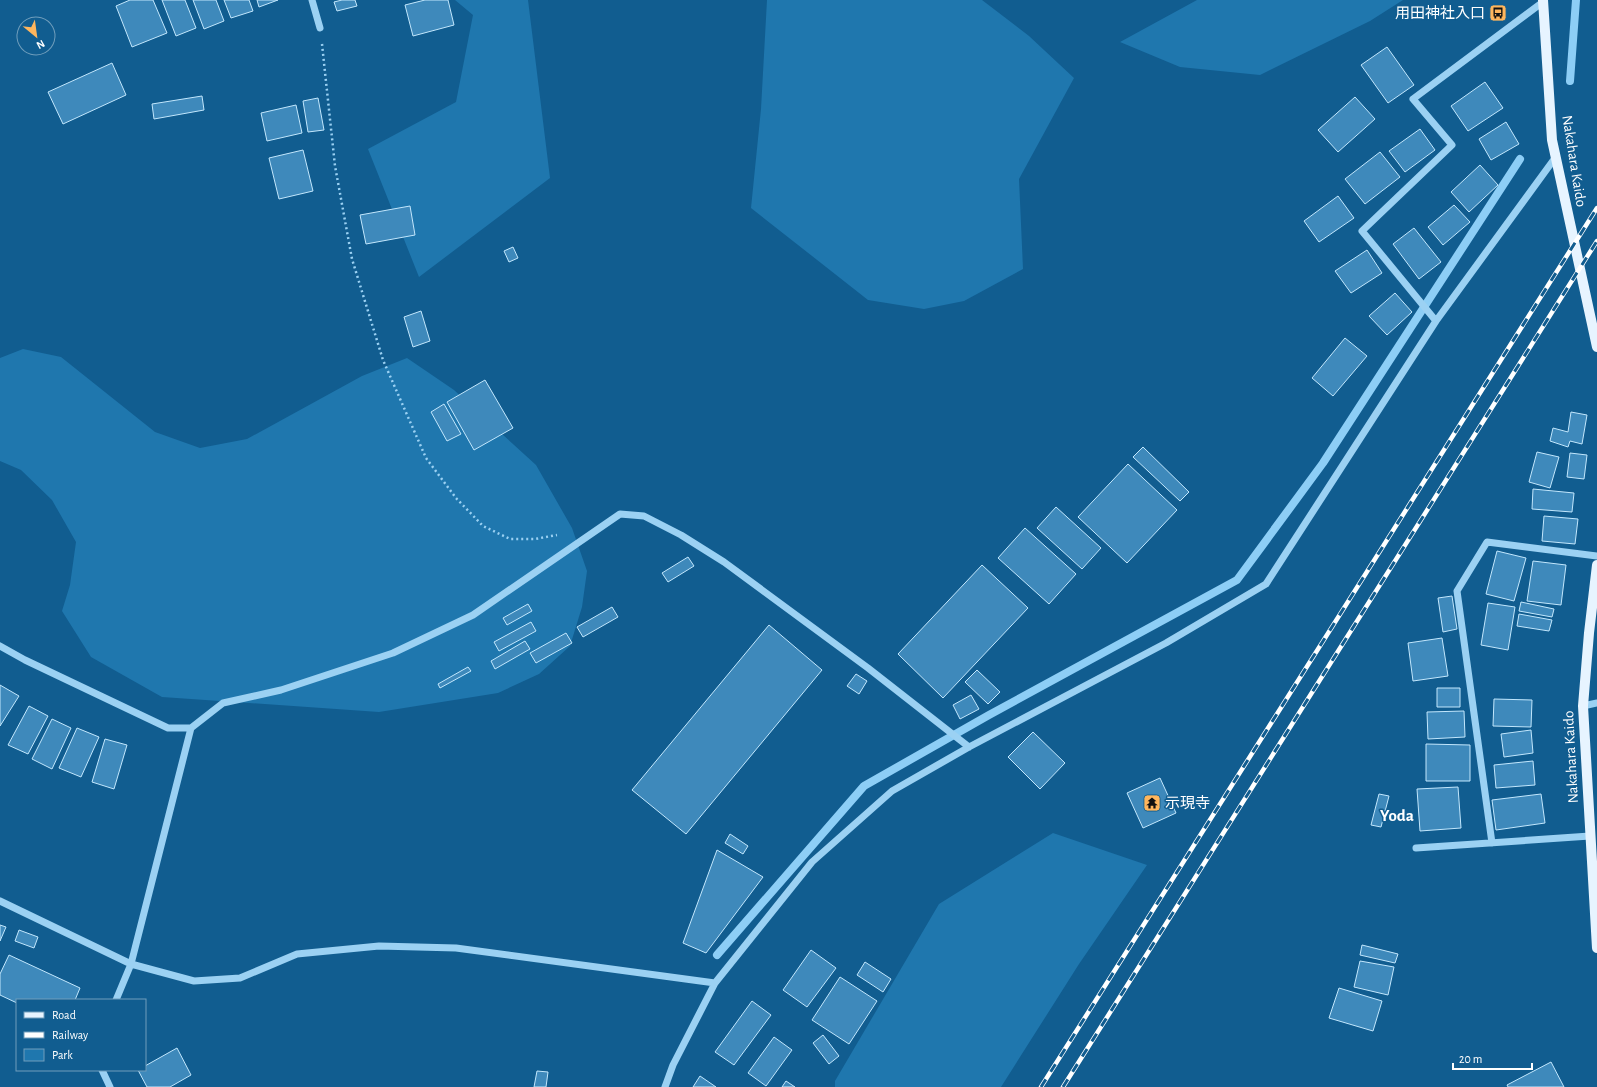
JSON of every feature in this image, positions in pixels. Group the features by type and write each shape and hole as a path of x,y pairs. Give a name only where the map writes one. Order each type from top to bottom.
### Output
{"main road":[{"name":"Nakahara Kaido","path":"1543,1 1552,140 1597,347"},
{"name":"Nakahara Kaido","path":"1597,565 1589,633 1583,706 1597,948"}],"street":[{"path":"312,0 320,28"},
{"path":"1436,321 1362,230 1452,145 1413,100 1543,1"},
{"path":"665,1087 673,1065 715,983 812,862 892,791 966,745 1166,643 1266,584 1436,321 1555,158"},
{"path":"116,999 131,964 191,728 223,703 281,690 393,653 473,615 620,514 644,516 680,534 724,562 868,668 966,745"},
{"path":"1492,843 1457,591 1487,542 1597,556"},
{"path":"0,646 25,660 168,728 191,728"},
{"path":"1583,706 1597,703"},
{"path":"1416,848 1590,836"},
{"path":"0,901 131,964 194,981 240,978 297,954 379,946 456,948 715,983"},
{"path":"102,1071 110,1087"}],"path":[{"path":"320,28 335,166 352,259 383,360 426,458 456,498 483,526 510,539 535,539 563,534"}],"green space":[{"path":"455,0 528,0 550,178 419,277 368,149 456,102 473,15"},
{"path":"767,0 982,0 1029,36 1074,78 1019,179 1023,269 964,301 924,309 868,300 751,208 761,109"},
{"path":"1197,0 1403,0 1370,21 1260,75 1180,67 1120,42"},
{"path":"23,349 61,357 155,432 200,448 247,439 362,376 407,358 454,390 536,465 572,528 587,571 582,607 570,646 539,674 498,693 379,712 162,697 91,657 62,611 70,585 76,542 52,500 21,470 0,461 0,358"},
{"path":"1053,833 1147,865 1079,964 1001,1087 835,1087 835,1081 939,904"}],"building":[{"path":"130,0 153,0 167,33 132,47 116,6"},
{"path":"162,0 185,0 196,28 176,36"},
{"path":"193,0 216,0 224,21 204,29"},
{"path":"224,0 249,0 253,11 231,18"},
{"path":"257,0 278,0 259,7"},
{"path":"342,0 355,0 357,6 337,11 334,2"},
{"path":"425,0 448,0 454,25 413,36 405,5"},
{"path":"1387,47 1414,85 1388,103 1361,65"},
{"path":"112,63 126,95 63,124 48,92"},
{"path":"1485,82 1503,108 1468,131 1451,106"},
{"path":"202,96 204,110 154,119 152,104"},
{"path":"1355,97 1375,119 1338,152 1318,130"},
{"path":"318,98 324,130 308,132 303,101"},
{"path":"296,105 302,133 267,141 261,113"},
{"path":"1506,122 1519,144 1491,160 1479,139"},
{"path":"1420,129 1435,150 1405,172 1389,151"},
{"path":"303,150 313,191 279,199 269,158"},
{"path":"1380,152 1400,177 1365,204 1345,179"},
{"path":"1480,165 1498,185 1469,212 1451,192"},
{"path":"1338,196 1354,218 1319,242 1304,221"},
{"path":"1454,205 1470,222 1443,245 1428,227"},
{"path":"410,206 415,235 366,244 360,215"},
{"path":"1414,228 1441,262 1419,279 1393,244"},
{"path":"513,247 518,258 509,262 504,251"},
{"path":"1367,250 1382,273 1351,293 1335,271"},
{"path":"1395,293 1412,312 1387,335 1369,316"},
{"path":"421,311 430,341 413,347 404,317"},
{"path":"1345,338 1367,356 1333,396 1312,378"},
{"path":"485,380 513,428 474,450 447,402"},
{"path":"444,404 461,434 447,441 431,412"},
{"path":"1571,412 1587,415 1582,444 1570,441 1568,447 1550,441 1553,428 1568,432"},
{"path":"1143,447 1189,492 1180,501 1133,457"},
{"path":"1537,452 1559,457 1550,488 1529,482"},
{"path":"1570,453 1587,455 1584,479 1567,477"},
{"path":"1128,464 1177,510 1127,563 1078,517"},
{"path":"1533,489 1574,493 1572,512 1532,509"},
{"path":"1056,507 1101,548 1082,569 1037,528"},
{"path":"1544,516 1578,519 1575,544 1542,541"},
{"path":"1025,528 1076,574 1049,604 998,558"},
{"path":"1497,551 1526,558 1514,601 1486,594"},
{"path":"688,557 694,566 668,582 662,573"},
{"path":"1533,561 1566,565 1561,605 1527,601"},
{"path":"982,565 1028,608 943,698 898,654"},
{"path":"1452,596 1457,629 1443,632 1438,598"},
{"path":"1521,602 1554,609 1552,617 1519,611"},
{"path":"1488,603 1515,607 1508,650 1481,645"},
{"path":"528,604 532,611 507,625 503,618"},
{"path":"612,607 618,617 583,637 577,627"},
{"path":"1519,614 1552,620 1549,631 1517,626"},
{"path":"531,622 536,631 499,651 494,642"},
{"path":"769,625 822,670 686,834 632,790"},
{"path":"566,633 572,643 536,663 530,653"},
{"path":"1442,638 1448,676 1413,681 1408,643"},
{"path":"525,641 530,649 495,669 491,661"},
{"path":"468,667 471,671 440,688 438,684"},
{"path":"977,670 1000,692 988,704 965,682"},
{"path":"856,674 867,681 859,694 847,686"},
{"path":"0,685 19,696 0,726"},
{"path":"1437,688 1460,688 1460,707 1437,707"},
{"path":"971,695 979,709 960,719 953,705"},
{"path":"1494,699 1532,700 1531,727 1493,726"},
{"path":"29,706 48,716 28,754 8,745"},
{"path":"1464,711 1465,737 1428,739 1427,712"},
{"path":"52,719 71,728 52,769 32,759"},
{"path":"77,728 99,737 81,777 59,768"},
{"path":"1531,730 1533,753 1504,757 1501,734"},
{"path":"1033,732 1065,763 1040,789 1008,757"},
{"path":"105,739 127,745 114,789 92,782"},
{"path":"1426,744 1470,745 1470,781 1426,781"},
{"path":"1533,761 1535,785 1496,788 1494,765"},
{"name":"示現寺","path":"1160,778 1176,813 1143,828 1127,793"},
{"path":"1458,787 1461,828 1420,831 1417,789"},
{"path":"1379,794 1389,796 1381,827 1371,825"},
{"path":"1541,794 1545,823 1496,830 1492,800"},
{"path":"730,834 748,846 743,854 725,843"},
{"path":"717,850 763,877 706,953 683,943"},
{"path":"0,925 6,927 0,941"},
{"path":"19,930 38,937 34,948 15,941"},
{"path":"1362,945 1398,954 1395,963 1360,955"},
{"path":"811,950 836,968 807,1007 783,990"},
{"path":"9,955 80,988 75,999 16,999 16,1003 0,995 0,974"},
{"path":"1360,961 1394,967 1388,995 1354,987"},
{"path":"865,962 891,979 883,992 857,975"},
{"path":"840,977 877,1001 849,1044 812,1020"},
{"path":"1339,988 1382,1001 1373,1031 1329,1018"},
{"path":"752,1001 771,1015 734,1065 715,1052"},
{"path":"823,1035 839,1056 829,1064 813,1043"},
{"path":"774,1037 792,1050 766,1086 748,1073"},
{"path":"177,1048 191,1075 170,1087 147,1087 139,1071 146,1071 146,1065"},
{"path":"1551,1062 1564,1087 1508,1087 1507,1085"},
{"path":"537,1071 548,1072 546,1087 534,1087"},
{"path":"700,1076 716,1087 693,1087"},
{"path":"786,1081 795,1087 782,1087"}],"waterway":[{"path":"1570,81 1576,0"},
{"path":"717,955 864,786 989,715 1237,580 1323,463 1520,159"}],"railway":[{"path":"1041,1087 1597,208"},
{"path":"1063,1087 1597,241"}],"place":[{"name":"用田神社入口","path":"1498,13"},
{"name":"示現寺","path":"1152,803"}],"district":[{"name":"Yoda","path":"1397,815"}]}
